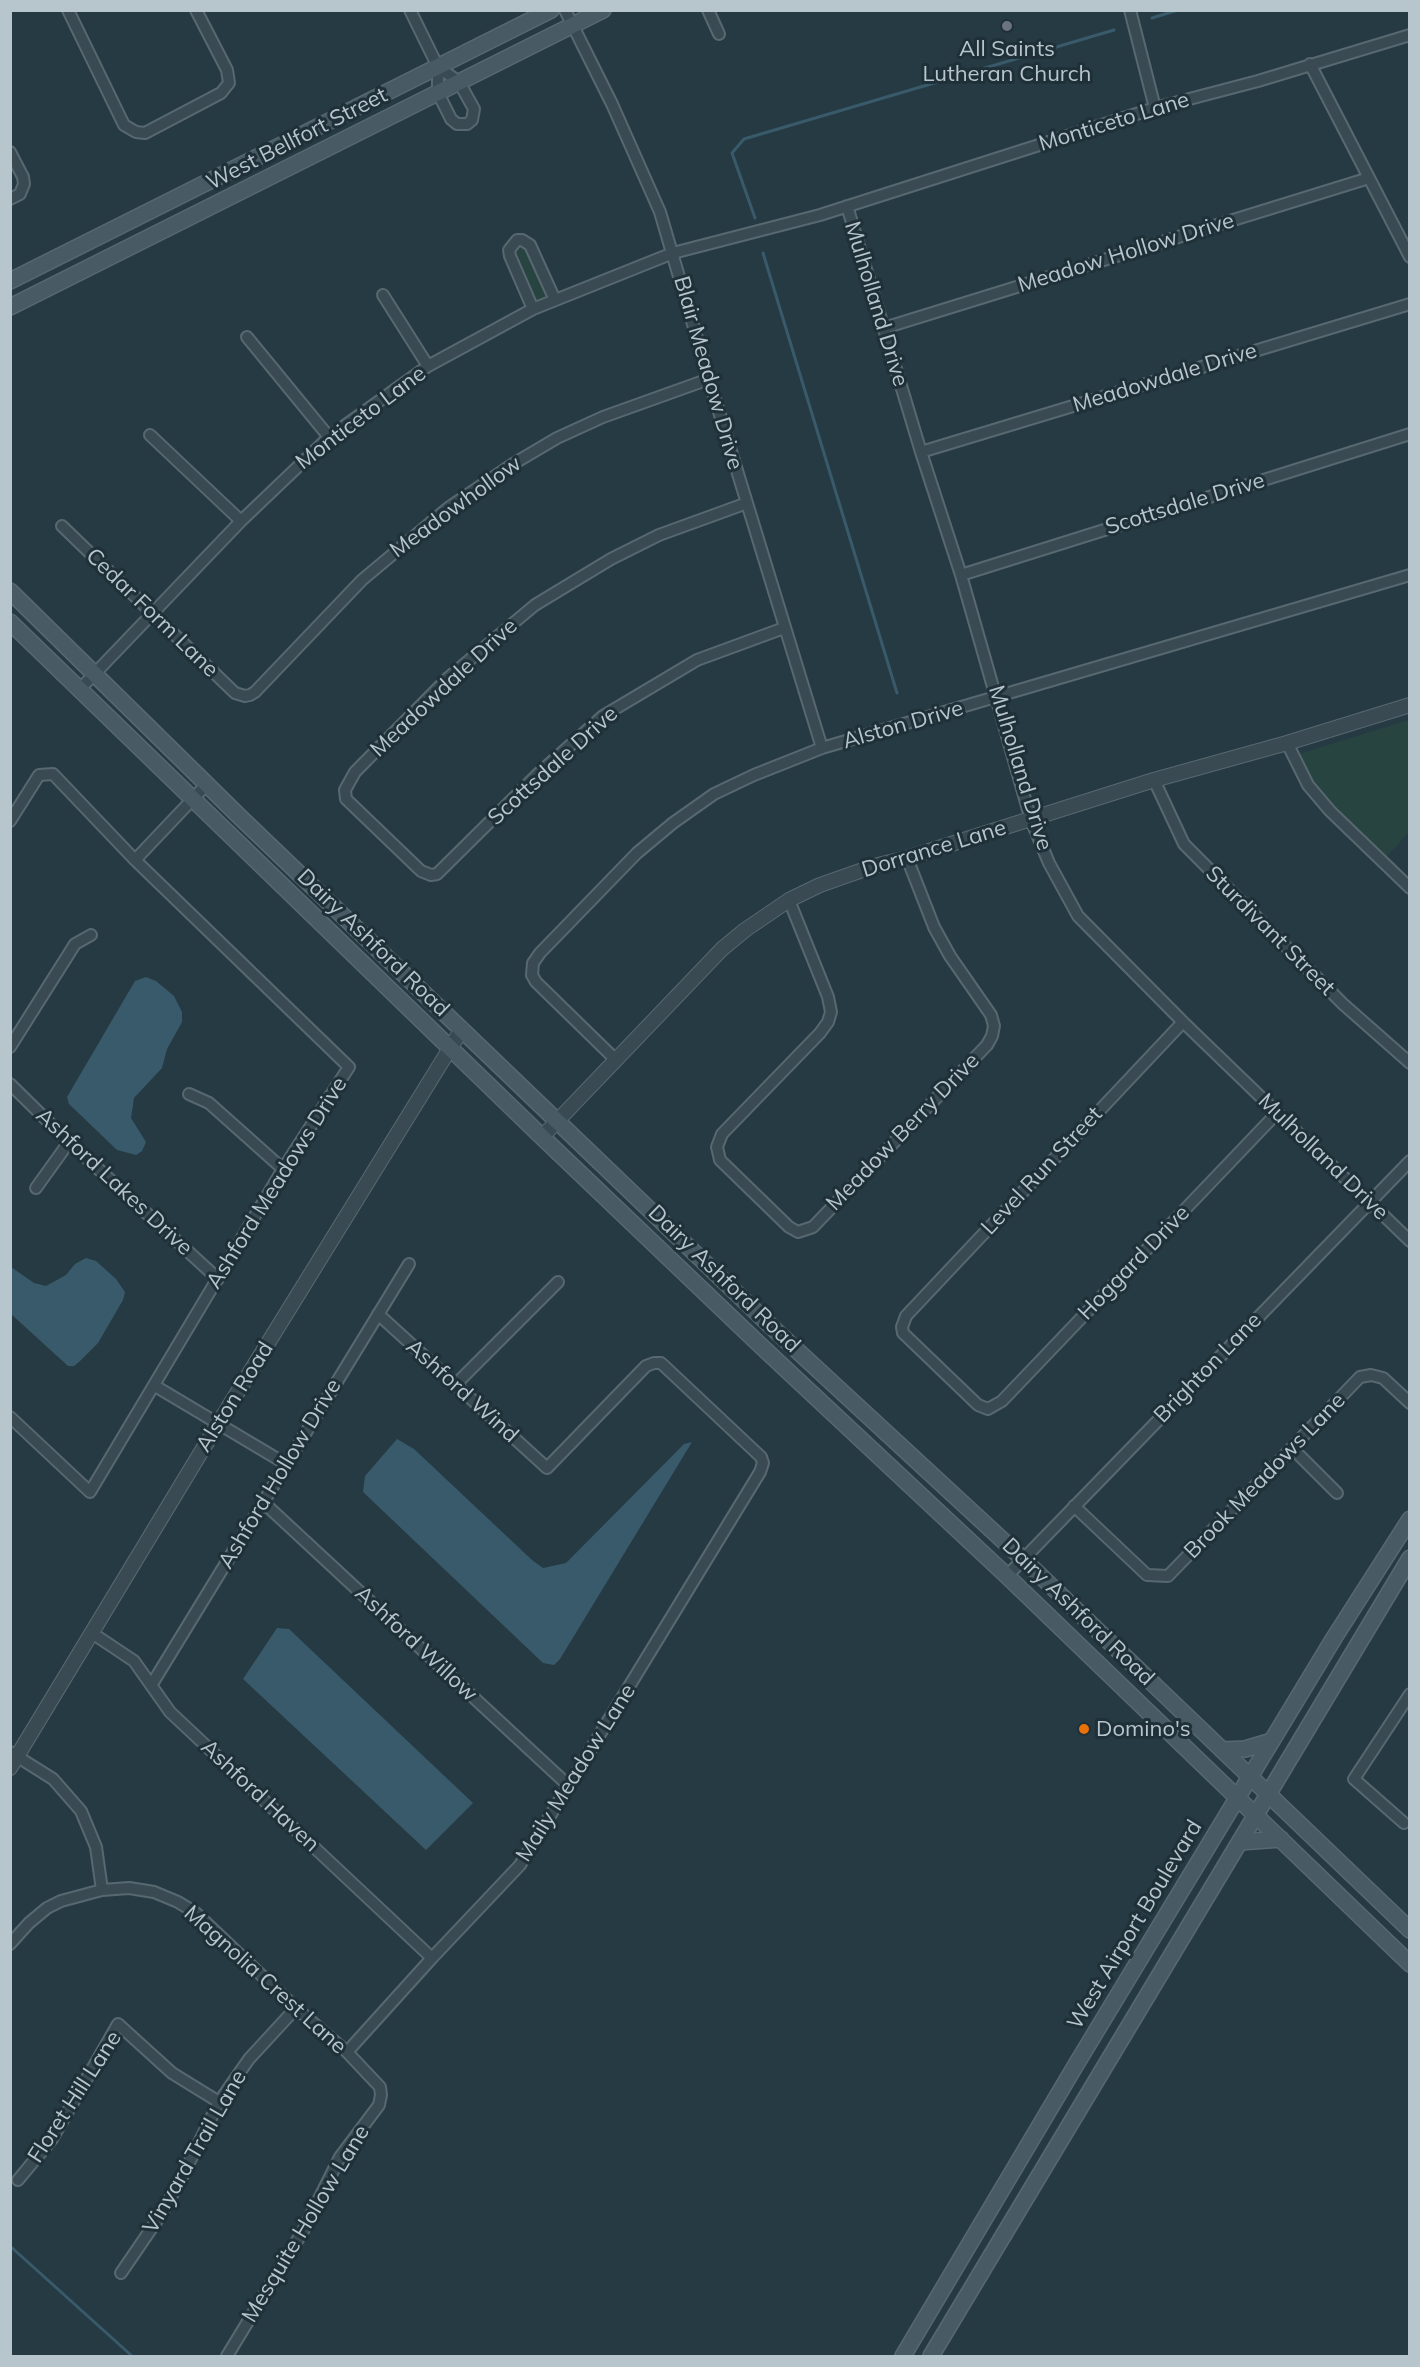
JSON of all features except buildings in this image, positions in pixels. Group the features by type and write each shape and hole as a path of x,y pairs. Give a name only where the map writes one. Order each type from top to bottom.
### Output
{"main road":[{"name":"West Bellfort Street","path":"10,281 551,10"},
{"name":"West Bellfort Street","path":"10,307 603,10"},
{"path":"237,168 249,188"},
{"path":"56,259 67,278"},
{"name":"Dairy Ashford Road","path":"10,591 207,784 776,1331 1023,1559 1408,1926"},
{"name":"Dairy Ashford Road","path":"10,622 449,1048 761,1346 1007,1576 1410,1964"},
{"path":"761,1346 776,1331"},
{"name":"West Airport Boulevard","path":"903,2356 1250,1777 1407,1528"},
{"path":"931,2356 1410,1558"},
{"path":"1222,1750 1245,1749 1272,1741"},
{"path":"1240,1842 1281,1839"}],"street":[{"path":"68,10 124,124 130,130 145,133 221,93 229,83 227,70 196,10"},
{"path":"410,10 438,67 438,93 451,119 456,124 467,124 472,120 474,109 459,82 438,67"},
{"name":"Blair Meadow Drive","path":"565,10 640,165 660,212 822,748"},
{"path":"708,10 719,34"},
{"path":"1130,10 1155,108"},
{"name":"Monticeto Lane","path":"80,689 241,521 329,437 428,366 533,309 673,253 820,215 1155,108 1258,81 1410,35"},
{"path":"1310,64 1410,257"},
{"path":"10,152 23,177 24,184 20,194 10,199"},
{"name":"Meadow Hollow Drive","path":"884,328 1369,178"},
{"name":"Mulholland Drive","path":"847,206 998,698 1031,820 1049,863 1078,916 1183,1022 1410,1241"},
{"path":"533,309 510,256 509,250 517,240 530,245 555,300"},
{"path":"383,295 428,366"},
{"name":"Meadowdale Drive","path":"921,452 1410,304"},
{"path":"247,338 329,437"},
{"name":"Meadowhollow","path":"245,696 255,692 362,580 448,508 513,464 557,438 603,417 709,379"},
{"name":"Scottsdale Drive","path":"961,575 1410,434"},
{"path":"150,435 241,521"},
{"name":"Meadowdale Drive","path":"431,875 421,871 346,799 345,790 355,772 449,677 535,605 611,559 659,536 747,503"},
{"name":"Cedar Form Lane","path":"62,526 235,693 245,696"},
{"name":"Alston Drive","path":"615,1059 536,982 531,969 540,953 637,853 673,822 714,794 754,775 822,748 1410,575"},
{"name":"Scottsdale Drive","path":"431,875 437,874 538,774 603,716 696,660 784,628"},
{"name":"Dorrance Lane","path":"542,1137 722,949 789,900 820,885 874,866 907,858 1154,780 1287,743 1410,705"},
{"path":"1287,743 1308,785 1330,811 1410,888"},
{"path":"10,821 39,775 53,774 135,860 207,784"},
{"name":"Sturdivant Street","path":"1154,780 1184,844 1343,1004 1410,1064"},
{"name":"Meadow Berry Drive","path":"789,900 828,997 831,1012 828,1022 820,1033 722,1134 717,1147 720,1160 766,1205 789,1227 798,1232 804,1232 813,1227 987,1045 992,1036 994,1026 991,1016 950,956 934,927 907,858"},
{"name":"Ashford Meadows Drive","path":"10,1417 90,1492 283,1169 349,1067 135,860"},
{"path":"10,1047 75,944 91,935"},
{"name":"Level Run Street","path":"988,1409 978,1406 903,1333 906,1316 1183,1022"},
{"name":"Alston Road","path":"13,1759 462,1029"},
{"name":"Ashford Lakes Drive","path":"10,1084 69,1142 218,1279"},
{"path":"189,1094 209,1103 283,1169"},
{"name":"Hoggard Drive","path":"988,1409 1002,1401 1277,1113"},
{"path":"36,1188 69,1142"},
{"name":"Brighton Lane","path":"1007,1576 1410,1161"},
{"name":"Ashford Hollow Drive","path":"152,1684 409,1264"},
{"path":"455,1384 558,1282"},
{"name":"Ashford Wind","path":"378,1314 547,1468"},
{"name":"Maily Meadow Lane","path":"347,2052 520,1865 760,1473 763,1462 761,1457 661,1363 654,1363 646,1366 547,1468"},
{"name":"Brook Meadows Lane","path":"1074,1506 1147,1575 1168,1576 1359,1377 1371,1375 1383,1378 1410,1403"},
{"path":"155,1386 286,1464"},
{"path":"1292,1448 1337,1492"},
{"name":"Ashford Willow","path":"264,1503 569,1786"},
{"name":"Ashford Haven","path":"92,1633 134,1661 170,1712 432,1958"},
{"path":"1404,1823 1354,1779 1410,1694"},
{"path":"13,1759 53,1779 81,1811 96,1847 102,1890"},
{"name":"Magnolia Crest Lane","path":"10,1944 29,1923 47,1908 77,1895 129,1888 154,1892 196,1913 296,2008 347,2052 378,2083 381,2091"},
{"name":"Vinyard Trail Lane","path":"121,2273 177,2186 219,2102 249,2059 296,2008"},
{"name":"Floret Hill Lane","path":"18,2180 52,2139 118,2024 172,2073 219,2102"},
{"name":"Mesquite Hollow Lane","path":"227,2356 303,2231 340,2157 379,2105 381,2091"}],"green space":[{"path":"522,241 554,300 534,308 511,255"},
{"path":"1409,720 1409,832 1386,857 1333,806 1312,781 1299,754"}],"water":[{"path":"146,977 156,981 174,996 182,1012 182,1022 167,1049 162,1068 134,1098 131,1118 146,1142 142,1151 136,1155 117,1150 69,1104 67,1097 135,981"},
{"path":"86,1258 96,1261 116,1279 125,1292 123,1300 98,1343 74,1366 68,1366 11,1314 11,1267 34,1283 46,1286 66,1275 75,1264"},
{"path":"397,1439 414,1449 543,1568 566,1563 684,1444 692,1442 560,1659 554,1665 543,1663 363,1492 365,1476"},
{"path":"277,1628 289,1629 473,1803 426,1850 243,1679"}],"waterway":[{"path":"1152,18 1178,10"},
{"path":"755,218 732,153 744,139 1114,30"},
{"path":"763,253 897,693"},
{"path":"10,2246 132,2356"}],"place":[{"name":"All Saints Lutheran Church","path":"1007,26"},
{"name":"Domino's","path":"1084,1729"}]}
